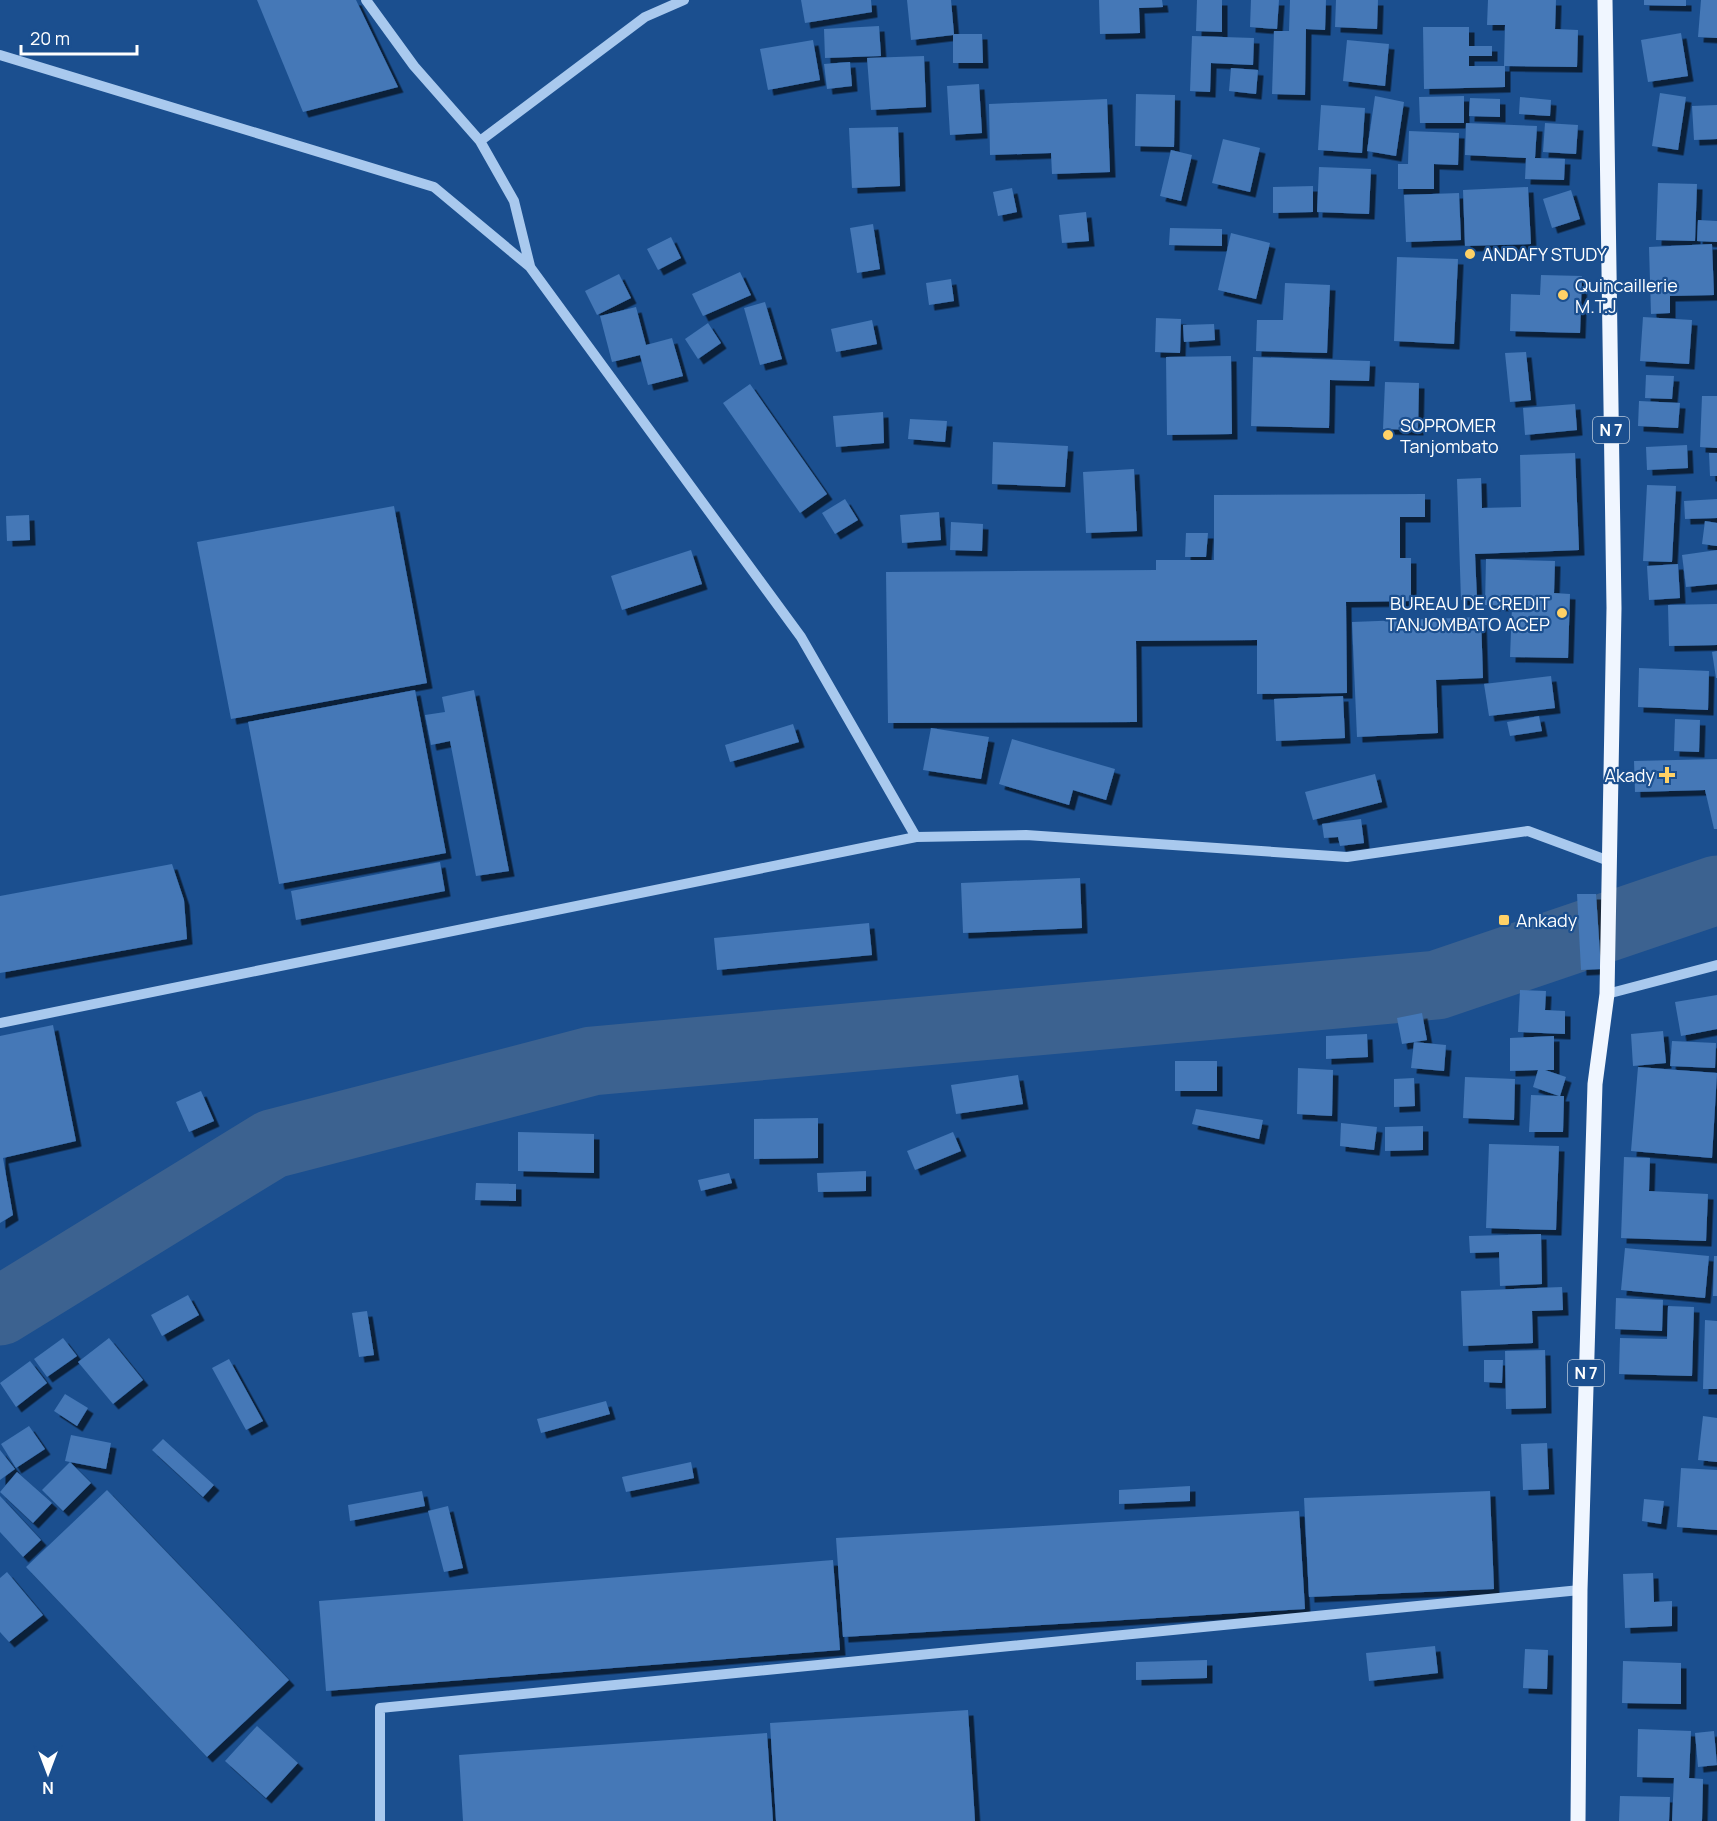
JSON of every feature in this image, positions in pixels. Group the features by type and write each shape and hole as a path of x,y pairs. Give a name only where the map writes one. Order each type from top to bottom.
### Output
{"main road":[{"name":"N 7","path":"1578,1821 1580,1590 1595,1084 1607,993 1614,608 1605,0"}],"street":[{"path":"366,0 414,66 480,141 514,201 530,267"},
{"path":"480,141 645,16 684,0"},
{"path":"0,55 434,187 530,267 801,637 916,837"},
{"path":"0,1023 916,837 1026,835 1347,857 1527,831 1609,861"},
{"path":"1607,993 1717,965"},
{"path":"380,1821 380,1708 1580,1590"}],"building":[{"path":"257,0 356,0 398,87 303,112"},
{"path":"801,0 871,0 872,12 805,23"},
{"path":"907,0 951,0 954,34 982,34 983,63 953,63 953,35 911,40"},
{"path":"1099,0 1162,0 1163,7 1139,8 1140,33 1100,34"},
{"path":"1197,0 1222,0 1222,32 1196,31"},
{"path":"1251,0 1279,0 1277,29 1250,27"},
{"path":"1290,0 1326,0 1325,30 1306,29 1305,95 1272,94 1274,31 1289,31"},
{"path":"1336,0 1378,0 1377,29 1335,27"},
{"path":"1488,0 1556,0 1555,29 1578,30 1577,67 1505,66 1505,87 1424,89 1423,27 1469,27 1469,46 1492,46 1492,56 1469,56 1469,66 1504,66 1505,25 1487,25"},
{"path":"1644,0 1686,0 1686,6 1644,5"},
{"path":"1701,0 1717,0 1717,38 1698,37"},
{"path":"879,26 881,56 825,58 824,29"},
{"path":"1681,33 1688,76 1648,82 1641,40"},
{"path":"1192,36 1254,38 1253,65 1211,63 1210,92 1190,91"},
{"path":"813,40 820,80 768,90 760,49"},
{"path":"1347,40 1389,44 1385,86 1343,81"},
{"path":"924,56 926,107 871,110 867,58"},
{"path":"850,62 852,86 827,89 824,64"},
{"path":"1231,68 1258,70 1256,94 1229,91"},
{"path":"979,84 982,133 950,135 947,86"},
{"path":"1660,93 1686,97 1678,150 1652,146"},
{"path":"1136,94 1175,95 1174,147 1135,146"},
{"path":"1375,96 1404,102 1396,156 1367,151"},
{"path":"1464,96 1464,123 1420,123 1419,97"},
{"path":"1520,97 1551,100 1550,116 1519,114"},
{"path":"1470,98 1500,99 1500,117 1469,116"},
{"path":"1107,99 1110,172 1052,174 1051,153 990,155 989,104"},
{"path":"1321,105 1365,108 1362,153 1318,150"},
{"path":"1717,105 1717,139 1694,140 1692,106"},
{"path":"1466,123 1537,126 1535,158 1565,159 1564,180 1525,179 1526,158 1465,155"},
{"path":"1545,123 1578,125 1576,154 1543,152"},
{"path":"898,127 900,186 852,188 849,128"},
{"path":"1409,131 1459,133 1458,165 1434,164 1434,189 1398,189 1398,164 1408,164"},
{"path":"1223,139 1260,148 1250,192 1212,183"},
{"path":"1171,150 1192,155 1181,201 1160,196"},
{"path":"1319,167 1371,169 1369,214 1317,212"},
{"path":"1658,183 1697,184 1695,241 1656,240"},
{"path":"1313,186 1313,212 1273,213 1273,187"},
{"path":"1528,187 1531,244 1465,246 1463,190"},
{"path":"1012,188 1017,212 998,216 993,192"},
{"path":"1571,190 1580,219 1552,228 1543,199"},
{"path":"1459,193 1461,240 1406,242 1404,195"},
{"path":"1086,212 1089,241 1062,243 1059,215"},
{"path":"1698,220 1717,221 1717,242 1697,241"},
{"path":"873,224 880,269 857,273 850,228"},
{"path":"1170,228 1222,229 1222,246 1169,245"},
{"path":"1231,233 1270,243 1256,299 1218,290"},
{"path":"671,237 681,258 658,270 647,249"},
{"path":"1712,244 1714,295 1670,296 1670,313 1651,314 1649,247"},
{"path":"1397,257 1458,259 1454,344 1394,341"},
{"path":"740,272 751,295 703,316 692,294"},
{"path":"619,274 631,298 597,315 585,291"},
{"path":"1541,275 1582,276 1580,333 1510,331 1511,294 1540,295"},
{"path":"951,279 954,301 929,305 926,283"},
{"path":"1285,283 1330,285 1327,353 1256,351 1257,320 1283,320"},
{"path":"765,302 782,359 760,365 744,308"},
{"path":"636,307 646,345 672,338 683,376 648,385 640,355 612,362 600,316"},
{"path":"1643,317 1692,320 1689,364 1640,361"},
{"path":"1156,318 1181,319 1180,353 1155,352"},
{"path":"872,320 877,344 836,352 831,329"},
{"path":"708,323 721,343 698,359 685,339"},
{"path":"1214,324 1215,340 1184,342 1183,325"},
{"path":"1526,352 1531,400 1510,402 1505,353"},
{"path":"1231,356 1232,434 1167,435 1166,357"},
{"path":"1253,357 1370,361 1369,381 1330,380 1329,428 1251,426"},
{"path":"1646,375 1674,376 1672,399 1645,398"},
{"path":"1385,382 1419,383 1418,430 1383,429"},
{"path":"750,384 827,494 800,513 723,403"},
{"path":"1702,396 1717,396 1717,448 1700,447"},
{"path":"1639,401 1680,403 1678,428 1638,426"},
{"path":"1575,404 1577,430 1525,435 1523,408"},
{"path":"883,412 884,443 836,447 833,416"},
{"path":"910,419 947,421 945,442 908,439"},
{"path":"993,442 1068,446 1065,487 992,484"},
{"path":"1687,445 1688,468 1647,470 1646,447"},
{"path":"1575,453 1579,550 1475,554 1477,599 1461,600 1457,479 1481,478 1482,508 1521,507 1520,455"},
{"path":"1709,453 1717,453 1717,476 1710,476"},
{"path":"1134,469 1137,531 1086,533 1083,472"},
{"path":"1647,485 1676,486 1672,562 1643,561"},
{"path":"1425,494 1425,517 1400,517 1400,558 1411,558 1411,601 1346,602 1347,693 1257,694 1257,640 1136,641 1137,722 888,723 886,572 1156,570 1156,560 1214,560 1214,495"},
{"path":"845,499 858,520 835,534 822,513"},
{"path":"1717,499 1717,518 1685,519 1684,501"},
{"path":"394,506 427,683 231,719 197,542"},
{"path":"939,512 941,540 902,543 900,515"},
{"path":"29,515 30,540 7,541 6,516"},
{"path":"1705,521 1717,523 1717,546 1702,544"},
{"path":"951,522 983,524 982,551 950,550"},
{"path":"1186,533 1208,533 1206,557 1185,557"},
{"path":"691,550 702,584 622,610 611,576"},
{"path":"1717,550 1717,584 1686,587 1682,555"},
{"path":"1486,559 1555,561 1554,593 1570,594 1568,658 1510,657 1512,606 1485,605"},
{"path":"1678,564 1680,598 1649,600 1647,566"},
{"path":"1717,604 1717,645 1669,646 1668,605"},
{"path":"1481,617 1483,678 1436,680 1438,733 1357,737 1352,622"},
{"path":"1717,651 1717,678 1716,678 1712,652"},
{"path":"1639,668 1709,671 1708,710 1638,707"},
{"path":"1551,676 1555,708 1489,716 1484,684"},
{"path":"415,690 446,853 279,884 248,722"},
{"path":"474,690 509,871 476,876 450,741 431,745 425,715 445,712 442,697"},
{"path":"1343,696 1345,738 1276,741 1274,699"},
{"path":"1539,716 1542,731 1510,736 1507,722"},
{"path":"1675,719 1700,720 1699,752 1674,751"},
{"path":"793,724 799,742 730,762 725,745"},
{"path":"931,728 989,737 981,779 923,770"},
{"path":"1012,739 1115,769 1106,800 1073,790 1069,805 999,784"},
{"path":"1717,759 1717,829 1714,829 1705,790 1635,792 1634,761"},
{"path":"1375,774 1382,802 1313,820 1305,792"},
{"path":"1361,819 1364,843 1340,846 1338,837 1324,838 1322,824"},
{"path":"440,862 445,891 296,920 291,891"},
{"path":"172,864 184,900 187,939 0,973 0,896"},
{"path":"1080,878 1082,928 963,933 961,883"},
{"path":"1577,894 1596,894 1601,969 1581,970"},
{"path":"869,923 872,955 717,970 714,938"},
{"path":"1520,990 1546,991 1545,1010 1565,1011 1565,1034 1518,1032"},
{"path":"1717,995 1717,1029 1681,1036 1675,1002"},
{"path":"1422,1013 1427,1040 1402,1044 1397,1018"},
{"path":"53,1025 76,1141 3,1158 13,1215 0,1223 0,1036"},
{"path":"1663,1031 1666,1063 1633,1066 1631,1034"},
{"path":"1367,1034 1368,1057 1326,1059 1326,1036"},
{"path":"1554,1036 1554,1070 1545,1070 1566,1077 1560,1096 1564,1096 1563,1132 1529,1132 1531,1095 1559,1096 1533,1087 1538,1070 1510,1071 1510,1038"},
{"path":"1672,1041 1716,1043 1715,1068 1670,1066"},
{"path":"1414,1042 1446,1045 1444,1071 1411,1068"},
{"path":"1175,1061 1217,1061 1217,1091 1175,1091"},
{"path":"1638,1067 1717,1073 1712,1158 1631,1151"},
{"path":"1298,1068 1333,1070 1332,1116 1297,1114"},
{"path":"1018,1075 1023,1104 956,1114 951,1085"},
{"path":"1465,1077 1515,1079 1514,1120 1463,1118"},
{"path":"1414,1078 1415,1106 1394,1107 1394,1079"},
{"path":"201,1091 214,1121 189,1132 176,1102"},
{"path":"1196,1109 1263,1120 1259,1139 1192,1124"},
{"path":"818,1118 818,1158 754,1159 754,1119"},
{"path":"1341,1123 1377,1127 1374,1150 1340,1146"},
{"path":"1423,1126 1423,1150 1385,1151 1385,1127"},
{"path":"518,1132 594,1134 594,1173 518,1171"},
{"path":"953,1132 961,1151 915,1170 907,1151"},
{"path":"1489,1144 1559,1146 1556,1230 1486,1228"},
{"path":"1624,1157 1650,1158 1649,1191 1708,1194 1706,1241 1621,1238"},
{"path":"866,1171 866,1191 818,1192 817,1173"},
{"path":"729,1173 732,1183 701,1191 698,1180"},
{"path":"476,1183 516,1184 516,1201 475,1200"},
{"path":"1541,1234 1542,1284 1500,1286 1499,1252 1470,1253 1469,1236"},
{"path":"1625,1248 1709,1256 1705,1298 1621,1290"},
{"path":"1714,1256 1717,1256 1717,1296 1713,1296"},
{"path":"1562,1287 1563,1310 1532,1311 1533,1343 1463,1346 1461,1291"},
{"path":"188,1295 199,1315 162,1336 151,1315"},
{"path":"1616,1298 1663,1300 1662,1331 1615,1329"},
{"path":"1668,1306 1694,1307 1692,1376 1619,1374 1620,1338 1667,1339"},
{"path":"367,1311 374,1355 359,1357 352,1313"},
{"path":"1705,1320 1717,1321 1717,1389 1703,1389"},
{"path":"63,1338 77,1356 47,1377 34,1359"},
{"path":"109,1338 143,1380 113,1404 78,1362"},
{"path":"1545,1350 1546,1408 1506,1409 1505,1351"},
{"path":"229,1359 263,1421 246,1430 212,1368"},
{"path":"1484,1360 1503,1360 1502,1383 1484,1382"},
{"path":"30,1361 47,1383 16,1407 0,1383"},
{"path":"65,1394 88,1408 77,1426 54,1411"},
{"path":"606,1401 610,1414 541,1433 537,1419"},
{"path":"1703,1416 1717,1418 1717,1462 1698,1460"},
{"path":"29,1426 45,1449 16,1468 1,1444"},
{"path":"71,1435 111,1443 106,1469 65,1461"},
{"path":"163,1439 214,1485 203,1497 152,1450"},
{"path":"1547,1443 1549,1489 1523,1490 1521,1444"},
{"path":"0,1450 15,1469 0,1480"},
{"path":"70,1462 91,1483 63,1511 42,1490"},
{"path":"691,1462 694,1478 626,1492 622,1477"},
{"path":"1681,1468 1717,1470 1717,1530 1677,1527"},
{"path":"17,1472 52,1503 33,1523 0,1492"},
{"path":"1190,1486 1190,1501 1119,1504 1119,1490"},
{"path":"107,1490 289,1680 207,1757 26,1567"},
{"path":"422,1491 425,1506 350,1521 348,1505"},
{"path":"1490,1491 1494,1589 1309,1597 1304,1498"},
{"path":"0,1496 41,1540 23,1557 0,1532"},
{"path":"1644,1499 1664,1501 1661,1524 1642,1521"},
{"path":"448,1506 463,1568 444,1572 428,1511"},
{"path":"1299,1511 1305,1609 843,1637 836,1538"},
{"path":"833,1560 840,1650 326,1691 319,1601"},
{"path":"7,1572 43,1615 9,1642 0,1632 0,1578"},
{"path":"1653,1573 1654,1602 1672,1601 1672,1626 1625,1628 1623,1574"},
{"path":"1435,1646 1438,1673 1369,1681 1366,1653"},
{"path":"1525,1649 1548,1650 1547,1689 1523,1688"},
{"path":"1207,1660 1207,1678 1136,1680 1136,1662"},
{"path":"1623,1661 1681,1663 1681,1704 1622,1703"},
{"path":"968,1710 975,1821 776,1821 770,1723"},
{"path":"257,1726 298,1763 266,1798 225,1761"},
{"path":"1638,1729 1691,1731 1689,1778 1703,1779 1702,1821 1672,1821 1674,1778 1637,1777"},
{"path":"1714,1731 1717,1765 1698,1767 1695,1733"},
{"path":"767,1733 773,1821 463,1821 459,1755"},
{"path":"1620,1796 1670,1797 1669,1821 1619,1821"}],"waterway":[{"path":"0,1311 272,1144 592,1061 1437,985 1717,890"}],"place":[{"name":"ANDAFY STUDY","path":"1470,254"},
{"name":"Quincaillerie M.T.J","path":"1563,295"},
{"name":"SOPROMER Tanjombato","path":"1388,435"},
{"name":"BUREAU DE CREDIT TANJOMBATO ACEP","path":"1562,613"},
{"name":"Akady","path":"1667,775"},
{"name":"Ankady","path":"1504,920"}]}
